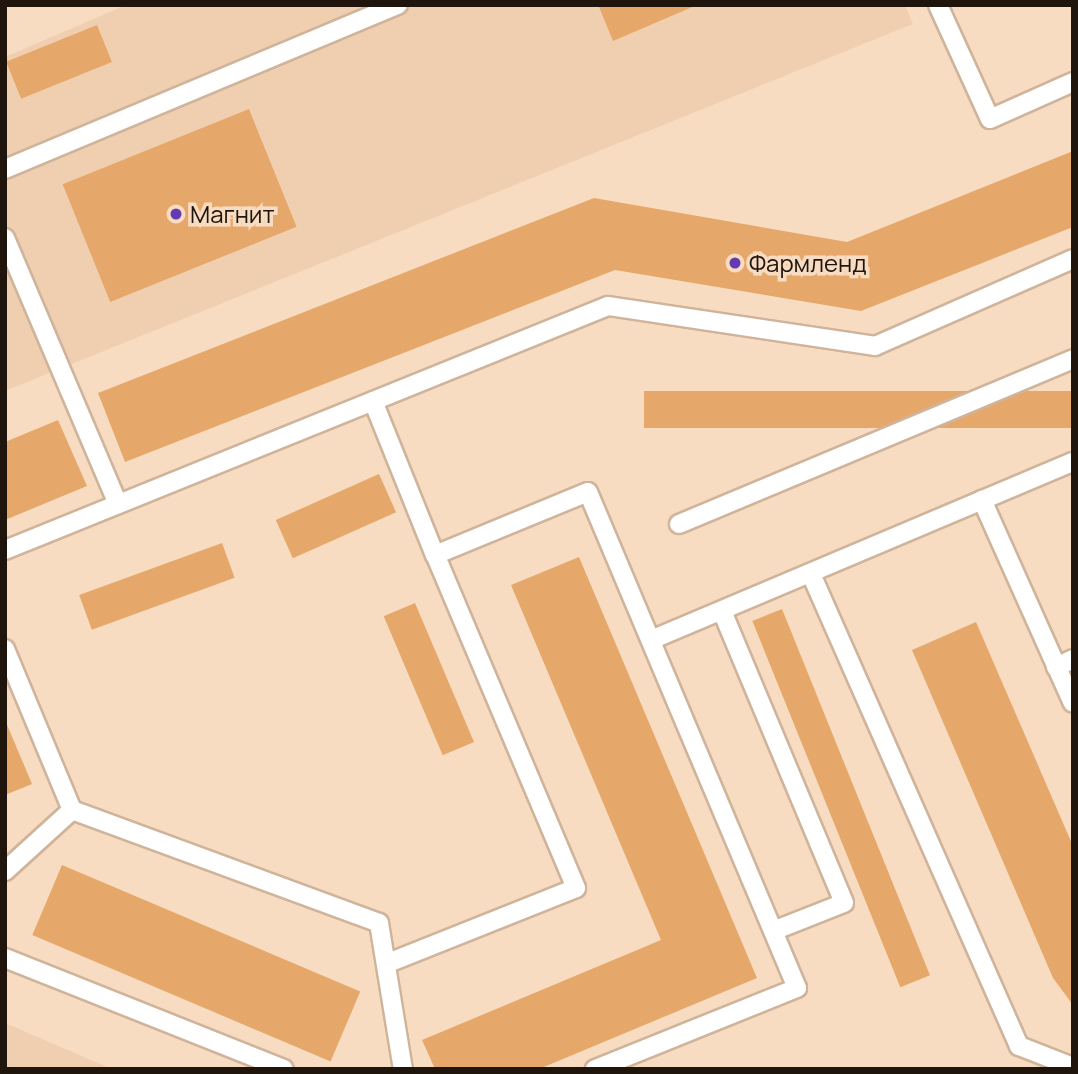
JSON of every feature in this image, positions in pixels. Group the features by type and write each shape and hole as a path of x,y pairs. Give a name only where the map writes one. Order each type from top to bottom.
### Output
{"lane":[{"path":"5,169 398,5"},
{"path":"939,5 990,119 1073,82"},
{"path":"5,238 118,504"},
{"path":"5,550 608,306 875,346 1073,259"},
{"path":"679,524 1073,359"},
{"path":"373,401 576,888 388,963"},
{"path":"651,640 1073,462"},
{"path":"435,555 588,492 797,988 594,1069"},
{"path":"982,500 1065,663 1073,703"},
{"path":"811,574 1019,1046 1073,1067"},
{"path":"722,611 844,903 773,931"},
{"path":"5,649 72,810 379,923 388,963 403,1069"},
{"path":"5,871 72,810"},
{"path":"5,958 284,1069"}],"shaded area":[{"path":"126,5 905,5 913,24 5,391 5,57"},
{"path":"5,1023 112,1069 5,1069"}],"building":[{"path":"697,5 613,41 599,7"},
{"path":"97,25 112,62 21,99 6,62"},
{"path":"249,109 297,227 110,302 63,184"},
{"path":"1073,151 1073,227 861,311 615,270 125,462 98,393 594,198 847,242"},
{"path":"644,391 1073,391 1073,428 644,428"},
{"path":"58,420 87,486 5,520 5,442"},
{"path":"379,474 396,512 293,558 276,520"},
{"path":"222,543 235,578 92,630 79,595"},
{"path":"579,557 757,978 539,1069 435,1069 422,1040 661,940 511,585"},
{"path":"415,603 474,742 443,755 384,616"},
{"path":"782,609 930,975 900,987 752,621"},
{"path":"976,622 1073,846 1073,1005 1053,978 912,650"},
{"path":"5,720 32,784 5,795"},
{"path":"62,865 360,992 331,1062 32,935"}],"place":[{"name":"Магнит","path":"176,214"},
{"name":"Фармленд","path":"735,263"}]}
